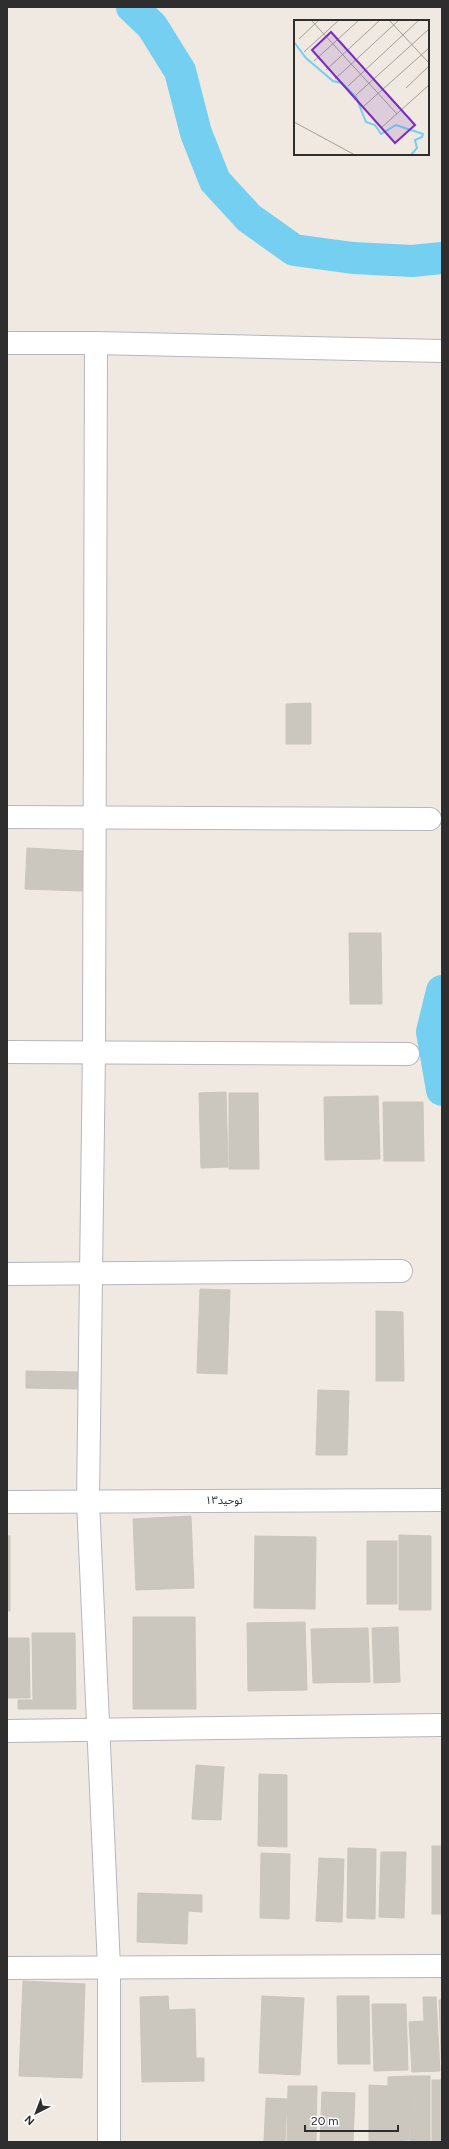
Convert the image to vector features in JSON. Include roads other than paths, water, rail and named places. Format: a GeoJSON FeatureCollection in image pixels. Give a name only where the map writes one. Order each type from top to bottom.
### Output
{"type":"FeatureCollection","features":[{"type":"Feature","properties":{"kind":"street"},"geometry":{"type":"LineString","coordinates":[[7,343],[96,343],[442,351]]}},
{"type":"Feature","properties":{"kind":"street"},"geometry":{"type":"LineString","coordinates":[[96,343],[94,1051],[88,1500],[110,1967],[109,2142]]}},
{"type":"Feature","properties":{"kind":"street"},"geometry":{"type":"LineString","coordinates":[[7,817],[430,820]]}},
{"type":"Feature","properties":{"kind":"street"},"geometry":{"type":"LineString","coordinates":[[7,1052],[94,1051],[408,1054]]}},
{"type":"Feature","properties":{"kind":"street"},"geometry":{"type":"LineString","coordinates":[[7,1274],[401,1271]]}},
{"type":"Feature","properties":{"kind":"street","name":"توحید۱۳"},"geometry":{"type":"LineString","coordinates":[[7,1502],[88,1500],[442,1500]]}},
{"type":"Feature","properties":{"kind":"street"},"geometry":{"type":"LineString","coordinates":[[7,1731],[442,1725]]}},
{"type":"Feature","properties":{"kind":"street"},"geometry":{"type":"LineString","coordinates":[[7,1968],[442,1966]]}},
{"type":"Feature","properties":{"kind":"waterway"},"geometry":{"type":"LineString","coordinates":[[132,7],[152,26],[180,71],[196,133],[215,181],[249,218],[294,250],[353,258],[412,261],[442,258]]}},
{"type":"Feature","properties":{"kind":"waterway"},"geometry":{"type":"LineString","coordinates":[[442,991],[432,1032],[442,1090]]}}]}
